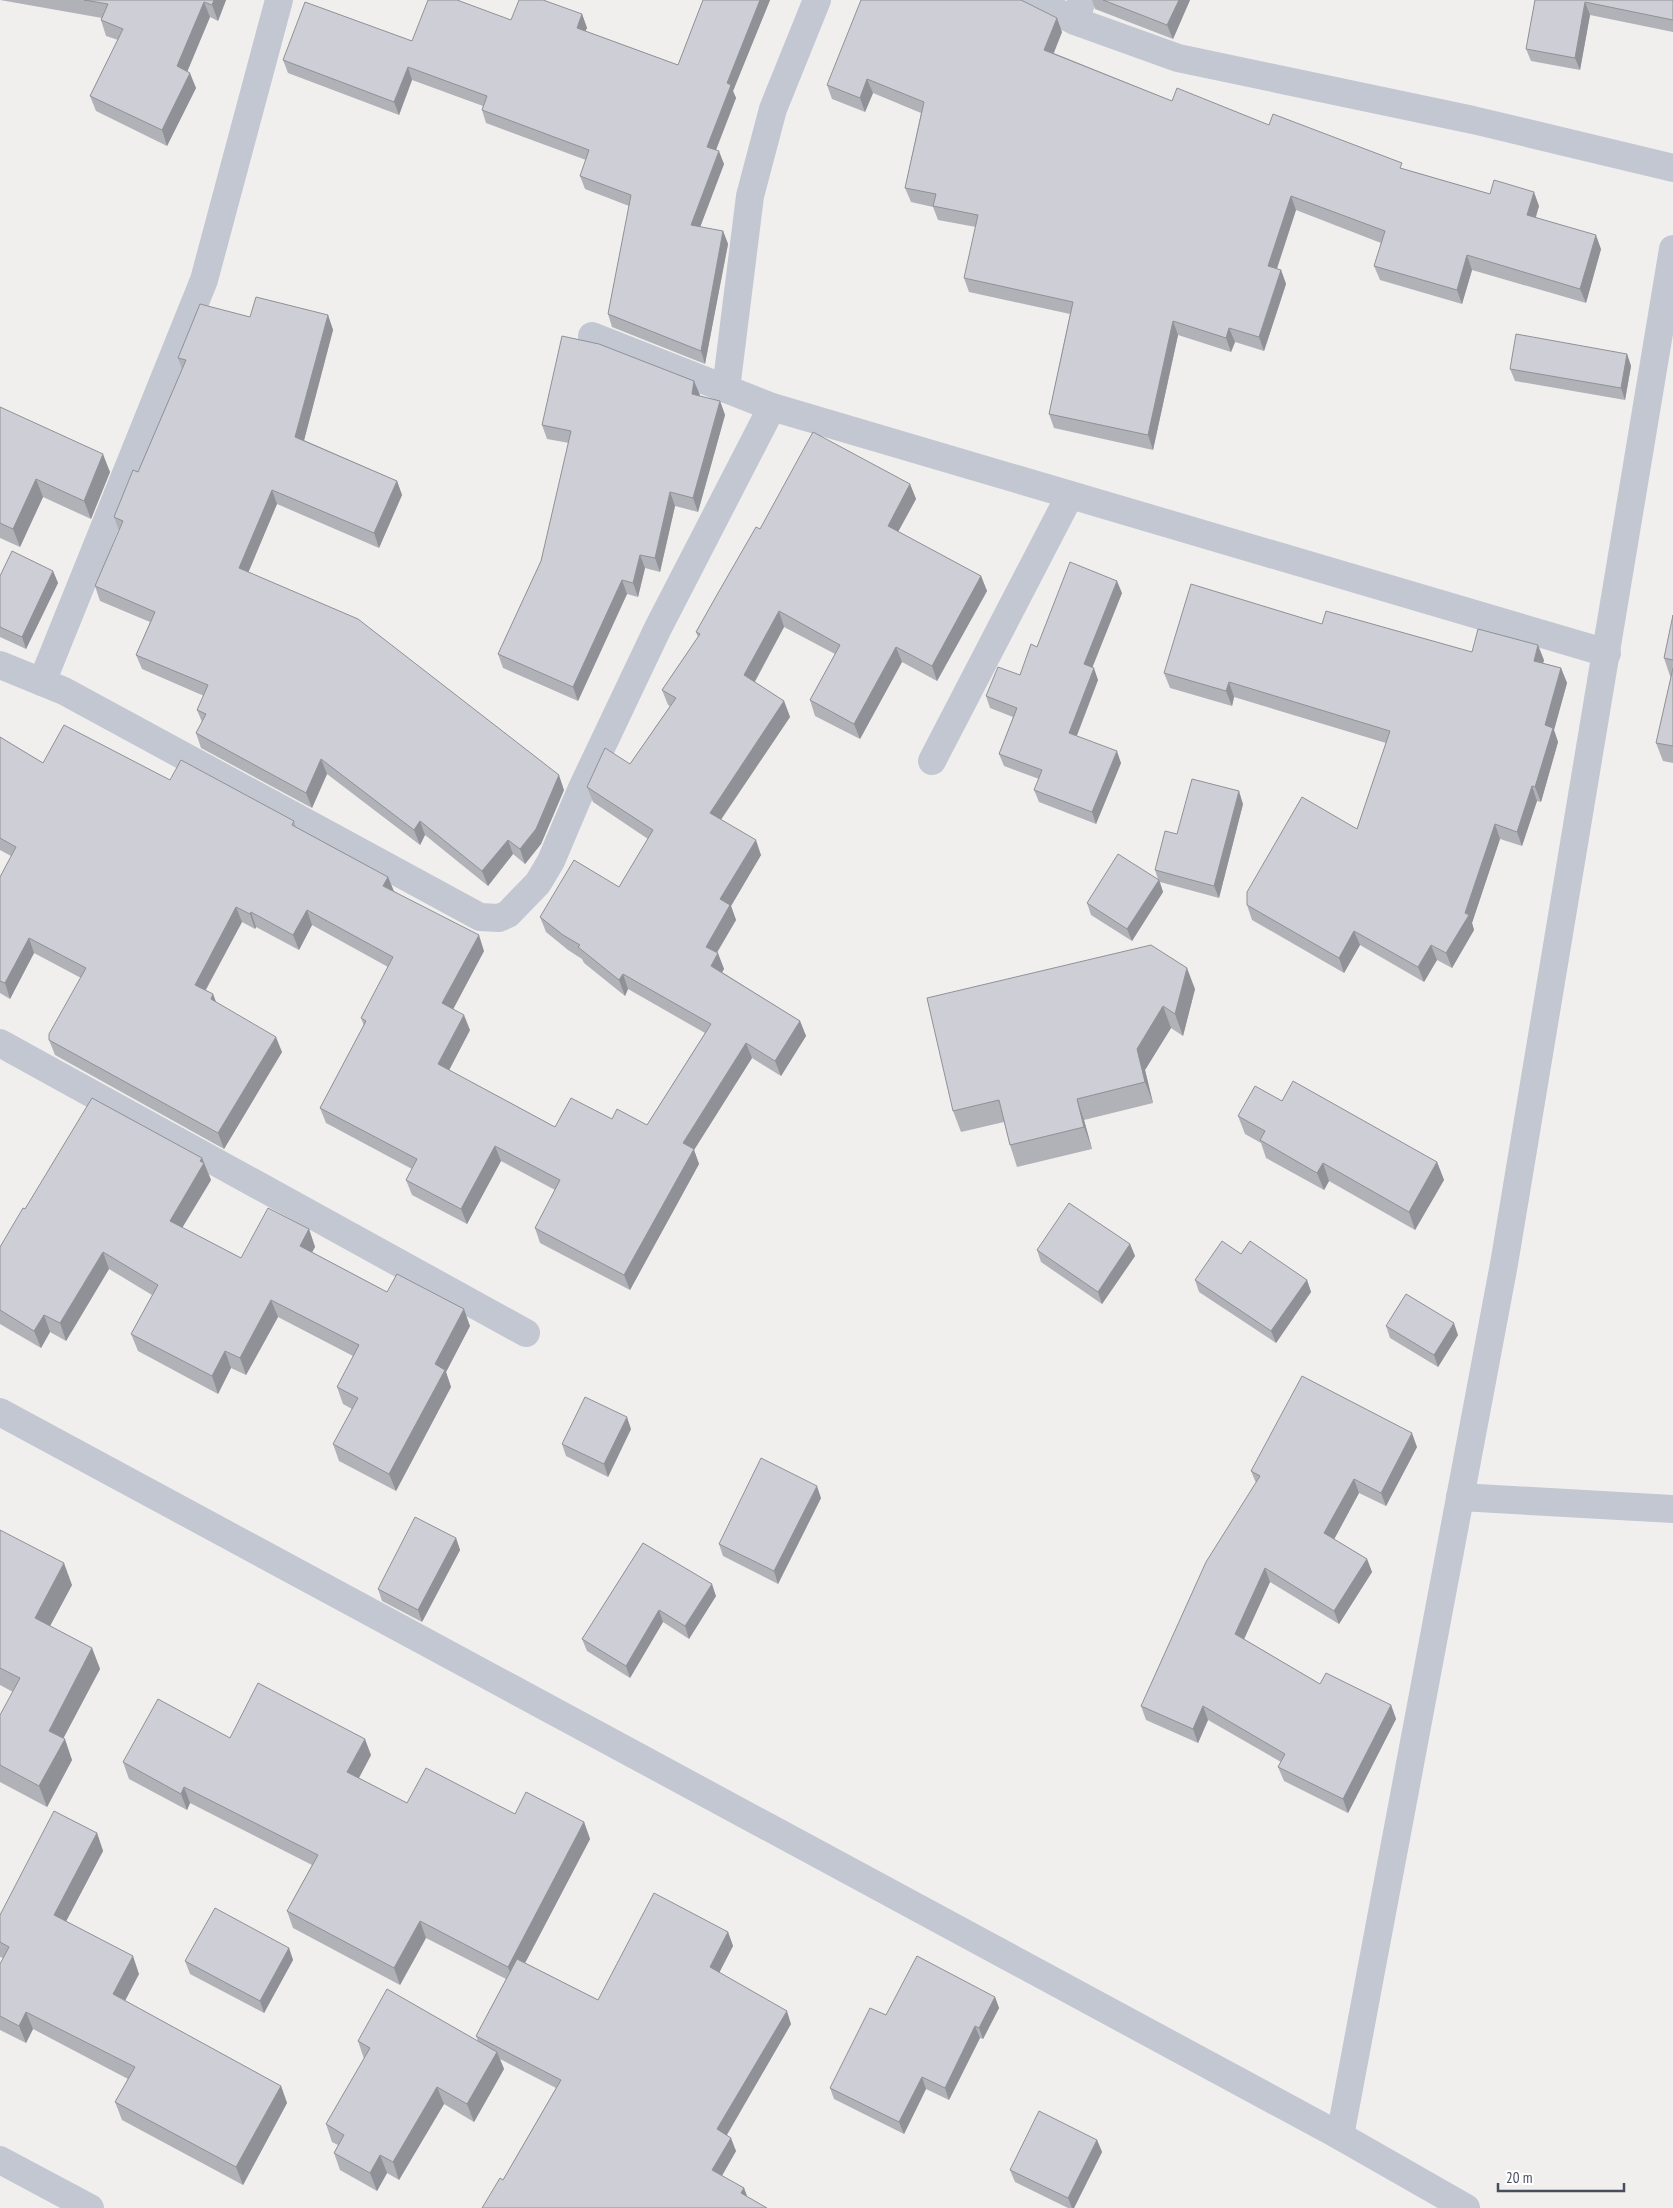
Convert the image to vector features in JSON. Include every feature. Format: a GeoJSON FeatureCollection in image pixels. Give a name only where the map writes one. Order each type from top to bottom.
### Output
{"type":"FeatureCollection","features":[{"type":"Feature","properties":{"kind":"street"},"geometry":{"type":"LineString","coordinates":[[42,682],[204,280],[279,0]]}},
{"type":"Feature","properties":{"kind":"street"},"geometry":{"type":"LineString","coordinates":[[726,389],[750,196],[773,109],[817,0]]}},
{"type":"Feature","properties":{"kind":"street"},"geometry":{"type":"LineString","coordinates":[[1034,0],[1079,11],[1178,58],[1474,120],[1673,168]]}},
{"type":"Feature","properties":{"kind":"street"},"geometry":{"type":"LineString","coordinates":[[1340,2136],[1504,1264],[1673,249]]}},
{"type":"Feature","properties":{"kind":"street"},"geometry":{"type":"LineString","coordinates":[[592,336],[772,407],[1607,653]]}},
{"type":"Feature","properties":{"kind":"street"},"geometry":{"type":"LineString","coordinates":[[0,665],[64,691],[480,917],[499,918],[508,914],[538,883],[551,861],[582,788],[658,628],[772,407]]}},
{"type":"Feature","properties":{"kind":"street"},"geometry":{"type":"LineString","coordinates":[[932,761],[1070,495]]}},
{"type":"Feature","properties":{"kind":"street"},"geometry":{"type":"LineString","coordinates":[[0,1043],[526,1333]]}},
{"type":"Feature","properties":{"kind":"street"},"geometry":{"type":"LineString","coordinates":[[0,1412],[1340,2136],[1466,2208]]}},
{"type":"Feature","properties":{"kind":"street"},"geometry":{"type":"LineString","coordinates":[[1460,1497],[1673,1509]]}},
{"type":"Feature","properties":{"kind":"street"},"geometry":{"type":"LineString","coordinates":[[0,2160],[90,2208]]}},
{"type":"Feature","properties":{"kind":"building"},"geometry":{"type":"Polygon","coordinates":[[[84,0],[214,0],[212,5],[204,2],[177,66],[190,73],[162,130],[90,96],[123,29],[101,20],[108,4],[84,0]]]}},
{"type":"Feature","properties":{"kind":"building"},"geometry":{"type":"Polygon","coordinates":[[[428,0],[457,0],[511,20],[519,0],[543,0],[582,14],[577,28],[678,65],[703,0],[760,0],[727,83],[731,85],[707,147],[719,151],[691,225],[723,231],[701,351],[608,314],[631,195],[580,176],[589,150],[482,110],[487,96],[408,67],[394,102],[283,60],[305,2],[412,41],[428,0]]]}},
{"type":"Feature","properties":{"kind":"building"},"geometry":{"type":"Polygon","coordinates":[[[861,0],[1021,0],[1057,18],[1044,50],[1172,101],[1177,88],[1269,125],[1273,114],[1402,163],[1400,168],[1490,194],[1494,180],[1534,192],[1527,215],[1596,235],[1580,289],[1467,255],[1457,290],[1374,266],[1385,231],[1291,196],[1268,266],[1281,270],[1259,337],[1229,328],[1226,338],[1173,321],[1148,435],[1049,414],[1073,302],[964,278],[978,215],[933,206],[936,194],[905,188],[924,102],[867,79],[860,98],[827,85],[861,0]]]}},
{"type":"Feature","properties":{"kind":"building"},"geometry":{"type":"Polygon","coordinates":[[[1103,0],[1179,0],[1167,25],[1103,0]]]}},
{"type":"Feature","properties":{"kind":"building"},"geometry":{"type":"Polygon","coordinates":[[[1535,0],[1673,0],[1673,20],[1585,2],[1575,58],[1526,49],[1535,0]]]}},
{"type":"Feature","properties":{"kind":"building"},"geometry":{"type":"Polygon","coordinates":[[[256,297],[328,315],[295,437],[397,481],[374,533],[272,490],[239,568],[358,619],[559,775],[536,829],[520,849],[508,840],[482,871],[420,821],[414,830],[321,759],[306,793],[196,733],[206,714],[197,710],[208,685],[136,655],[155,612],[95,586],[123,521],[114,517],[133,470],[138,472],[186,360],[178,358],[200,304],[250,317],[256,297]]]}},
{"type":"Feature","properties":{"kind":"building"},"geometry":{"type":"Polygon","coordinates":[[[1516,334],[1627,354],[1621,388],[1510,369],[1516,334]]]}},
{"type":"Feature","properties":{"kind":"building"},"geometry":{"type":"Polygon","coordinates":[[[562,336],[599,344],[694,381],[692,394],[720,401],[693,498],[670,492],[655,558],[640,555],[633,583],[622,580],[573,687],[498,654],[541,561],[571,431],[542,425],[562,336]]]}},
{"type":"Feature","properties":{"kind":"building"},"geometry":{"type":"Polygon","coordinates":[[[0,407],[103,454],[84,501],[36,479],[13,529],[0,523],[0,407]]]}},
{"type":"Feature","properties":{"kind":"building"},"geometry":{"type":"Polygon","coordinates":[[[813,432],[910,484],[888,526],[981,576],[932,666],[896,647],[854,724],[810,700],[840,645],[779,611],[744,675],[784,701],[710,813],[756,840],[720,899],[730,905],[706,947],[718,953],[711,966],[800,1021],[775,1061],[746,1043],[683,1143],[694,1149],[624,1275],[535,1228],[560,1180],[495,1146],[461,1209],[406,1180],[417,1159],[320,1108],[366,1021],[361,1018],[393,957],[307,910],[293,935],[251,912],[250,914],[236,907],[195,985],[213,994],[211,999],[276,1037],[218,1133],[49,1040],[49,1034],[86,968],[29,938],[5,983],[0,981],[0,877],[16,847],[0,838],[0,737],[43,763],[64,725],[170,780],[181,760],[294,821],[292,825],[388,877],[383,886],[479,935],[442,1003],[464,1015],[438,1064],[555,1127],[571,1098],[612,1119],[617,1109],[647,1125],[711,1024],[623,974],[619,980],[578,947],[580,945],[563,935],[540,917],[574,860],[619,887],[653,830],[587,787],[605,748],[630,764],[676,698],[662,690],[700,634],[696,632],[756,527],[760,529],[813,432]]]}},
{"type":"Feature","properties":{"kind":"building"},"geometry":{"type":"Polygon","coordinates":[[[12,551],[53,571],[22,637],[0,627],[0,576],[12,551]]]}},
{"type":"Feature","properties":{"kind":"building"},"geometry":{"type":"Polygon","coordinates":[[[1070,562],[1117,581],[1084,664],[1094,668],[1069,733],[1117,751],[1092,812],[1034,790],[1042,770],[999,754],[1017,708],[986,696],[998,667],[1020,675],[1031,644],[1037,647],[1070,562]]]}},
{"type":"Feature","properties":{"kind":"building"},"geometry":{"type":"Polygon","coordinates":[[[1191,584],[1322,624],[1326,611],[1472,652],[1478,629],[1538,645],[1534,661],[1561,668],[1545,725],[1553,728],[1535,787],[1532,786],[1517,832],[1495,824],[1465,913],[1469,915],[1446,953],[1431,945],[1418,967],[1354,931],[1339,958],[1247,905],[1247,892],[1302,797],[1357,829],[1390,731],[1229,682],[1226,691],[1164,673],[1191,584]]]}},
{"type":"Feature","properties":{"kind":"building"},"geometry":{"type":"Polygon","coordinates":[[[1673,615],[1673,660],[1664,658],[1673,615]]]}},
{"type":"Feature","properties":{"kind":"building"},"geometry":{"type":"Polygon","coordinates":[[[1673,668],[1673,746],[1656,743],[1673,668]]]}},
{"type":"Feature","properties":{"kind":"building"},"geometry":{"type":"Polygon","coordinates":[[[1192,779],[1239,791],[1214,886],[1155,870],[1165,831],[1177,834],[1192,779]]]}},
{"type":"Feature","properties":{"kind":"building"},"geometry":{"type":"Polygon","coordinates":[[[1118,854],[1159,880],[1127,929],[1087,903],[1118,854]]]}},
{"type":"Feature","properties":{"kind":"building"},"geometry":{"type":"Polygon","coordinates":[[[1151,945],[1187,968],[1175,1014],[1163,1006],[1137,1049],[1145,1082],[1077,1099],[1084,1127],[1010,1145],[999,1100],[953,1111],[927,998],[1151,945]]]}},
{"type":"Feature","properties":{"kind":"building"},"geometry":{"type":"Polygon","coordinates":[[[1293,1081],[1437,1162],[1409,1212],[1323,1163],[1317,1173],[1260,1140],[1265,1131],[1238,1116],[1255,1086],[1282,1101],[1293,1081]]]}},
{"type":"Feature","properties":{"kind":"building"},"geometry":{"type":"Polygon","coordinates":[[[92,1098],[202,1158],[200,1161],[204,1163],[170,1221],[241,1258],[268,1208],[309,1229],[300,1246],[387,1292],[397,1274],[464,1309],[435,1364],[445,1370],[389,1474],[333,1444],[358,1398],[337,1387],[359,1345],[271,1300],[240,1358],[225,1351],[212,1376],[131,1334],[158,1285],[103,1252],[60,1323],[44,1315],[34,1331],[0,1310],[0,1247],[92,1098]]]}},
{"type":"Feature","properties":{"kind":"building"},"geometry":{"type":"Polygon","coordinates":[[[1069,1203],[1130,1244],[1098,1292],[1037,1250],[1069,1203]]]}},
{"type":"Feature","properties":{"kind":"building"},"geometry":{"type":"Polygon","coordinates":[[[1222,1241],[1241,1254],[1250,1241],[1307,1280],[1271,1331],[1195,1280],[1222,1241]]]}},
{"type":"Feature","properties":{"kind":"building"},"geometry":{"type":"Polygon","coordinates":[[[1406,1294],[1454,1323],[1434,1355],[1386,1326],[1406,1294]]]}},
{"type":"Feature","properties":{"kind":"building"},"geometry":{"type":"Polygon","coordinates":[[[1302,1376],[1412,1433],[1381,1493],[1354,1479],[1324,1533],[1367,1559],[1334,1611],[1265,1568],[1235,1634],[1320,1684],[1326,1673],[1391,1705],[1343,1799],[1278,1767],[1285,1754],[1203,1706],[1193,1729],[1141,1706],[1206,1562],[1260,1476],[1251,1471],[1302,1376]]]}},
{"type":"Feature","properties":{"kind":"building"},"geometry":{"type":"Polygon","coordinates":[[[585,1397],[627,1417],[604,1464],[562,1444],[585,1397]]]}},
{"type":"Feature","properties":{"kind":"building"},"geometry":{"type":"Polygon","coordinates":[[[761,1458],[817,1486],[774,1571],[719,1544],[761,1458]]]}},
{"type":"Feature","properties":{"kind":"building"},"geometry":{"type":"Polygon","coordinates":[[[415,1517],[456,1538],[418,1610],[378,1589],[415,1517]]]}},
{"type":"Feature","properties":{"kind":"building"},"geometry":{"type":"Polygon","coordinates":[[[0,1530],[64,1563],[35,1618],[92,1648],[49,1731],[65,1739],[39,1786],[0,1765],[0,1715],[20,1678],[0,1668],[0,1530]]]}},
{"type":"Feature","properties":{"kind":"building"},"geometry":{"type":"Polygon","coordinates":[[[643,1543],[712,1584],[685,1626],[659,1610],[626,1666],[582,1639],[643,1543]]]}},
{"type":"Feature","properties":{"kind":"building"},"geometry":{"type":"Polygon","coordinates":[[[258,1683],[365,1739],[347,1772],[407,1803],[426,1768],[515,1814],[526,1792],[584,1822],[508,1967],[420,1921],[394,1968],[287,1911],[318,1855],[184,1787],[181,1794],[123,1762],[158,1699],[230,1738],[258,1683]]]}},
{"type":"Feature","properties":{"kind":"building"},"geometry":{"type":"Polygon","coordinates":[[[54,1811],[97,1833],[54,1915],[133,1956],[113,1994],[281,2086],[236,2167],[115,2102],[135,2067],[26,2012],[19,2026],[0,2016],[0,1964],[9,1947],[0,1942],[0,1915],[54,1811]]]}},
{"type":"Feature","properties":{"kind":"building"},"geometry":{"type":"Polygon","coordinates":[[[654,1893],[728,1932],[710,1967],[787,2011],[717,2129],[731,2138],[712,2170],[744,2188],[741,2193],[767,2208],[482,2208],[500,2178],[503,2180],[561,2080],[476,2036],[517,1959],[598,2000],[654,1893]]]}},
{"type":"Feature","properties":{"kind":"building"},"geometry":{"type":"Polygon","coordinates":[[[215,1908],[289,1948],[260,2001],[185,1961],[215,1908]]]}},
{"type":"Feature","properties":{"kind":"building"},"geometry":{"type":"Polygon","coordinates":[[[917,1956],[995,1997],[979,2028],[975,2026],[945,2088],[922,2077],[899,2122],[830,2088],[870,2008],[886,2015],[917,1956]]]}},
{"type":"Feature","properties":{"kind":"building"},"geometry":{"type":"Polygon","coordinates":[[[387,1989],[497,2052],[467,2104],[437,2087],[393,2162],[380,2155],[370,2173],[334,2153],[344,2135],[326,2124],[370,2048],[358,2041],[387,1989]]]}},
{"type":"Feature","properties":{"kind":"building"},"geometry":{"type":"Polygon","coordinates":[[[1039,2111],[1097,2140],[1068,2198],[1010,2170],[1039,2111]]]}}]}
